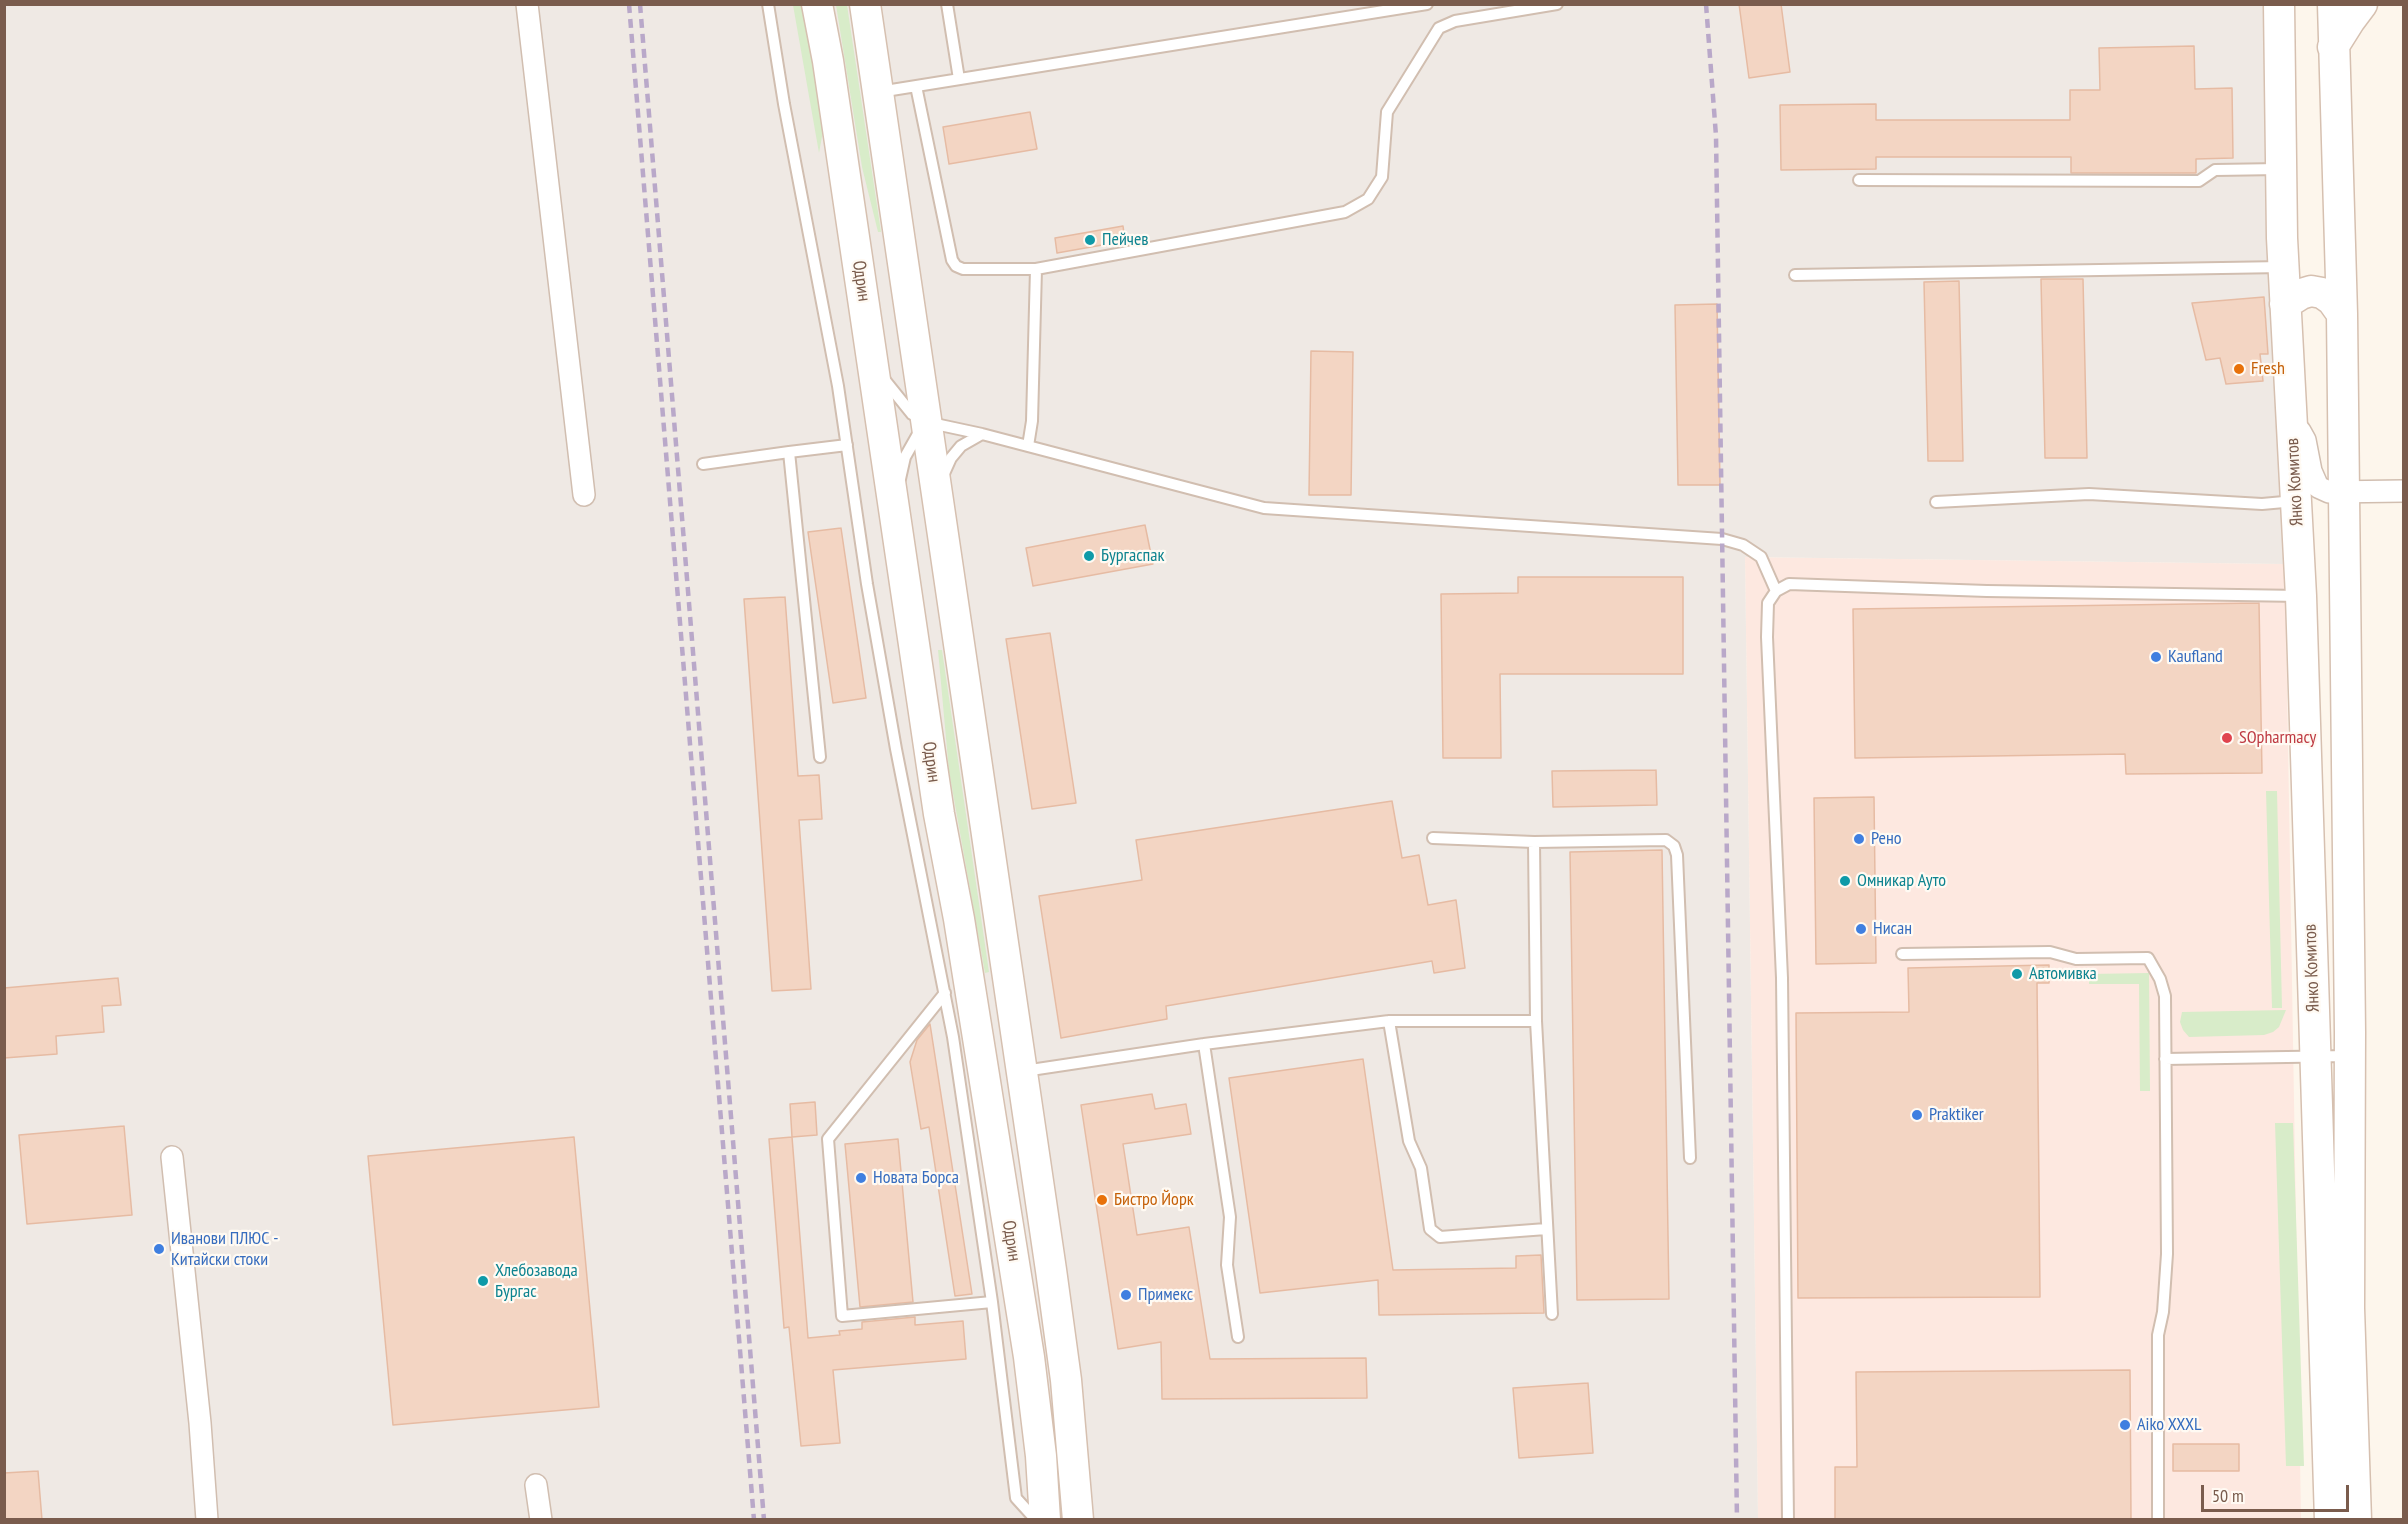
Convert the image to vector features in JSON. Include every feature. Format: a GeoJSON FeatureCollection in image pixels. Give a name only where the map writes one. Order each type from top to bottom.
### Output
{"type":"FeatureCollection","features":[{"type":"Feature","properties":{"kind":"main road","name":"Одрин"},"geometry":{"type":"LineString","coordinates":[[817,4],[828,61],[939,814],[959,919],[1029,1357],[1041,1456],[1045,1520]]}},
{"type":"Feature","properties":{"kind":"main road","name":"Одрин"},"geometry":{"type":"LineString","coordinates":[[866,4],[1020,1071],[1051,1270],[1066,1380],[1078,1520]]}},
{"type":"Feature","properties":{"kind":"main road","name":"Янко Комитов"},"geometry":{"type":"LineString","coordinates":[[2279,4],[2283,267],[2301,596],[2316,1057],[2336,1518]]}},
{"type":"Feature","properties":{"kind":"main road","name":"Янко Комитов"},"geometry":{"type":"LineString","coordinates":[[2333,4],[2342,314],[2350,1056],[2349,1308],[2336,1518]]}},
{"type":"Feature","properties":{"kind":"main road"},"geometry":{"type":"LineString","coordinates":[[2333,46],[2362,4]]}},
{"type":"Feature","properties":{"kind":"main road"},"geometry":{"type":"LineString","coordinates":[[2285,304],[2301,294],[2312,291],[2322,293],[2332,300],[2342,314]]}},
{"type":"Feature","properties":{"kind":"main road"},"geometry":{"type":"LineString","coordinates":[[959,919],[975,950],[994,1048],[1020,1071]]}},
{"type":"Feature","properties":{"kind":"street"},"geometry":{"type":"LineString","coordinates":[[527,4],[584,495]]}},
{"type":"Feature","properties":{"kind":"street","name":"Янко Комитов"},"geometry":{"type":"LineString","coordinates":[[2292,417],[2305,440],[2311,471],[2319,487],[2329,492],[2344,491]]}},
{"type":"Feature","properties":{"kind":"street"},"geometry":{"type":"LineString","coordinates":[[2344,491],[2403,491]]}},
{"type":"Feature","properties":{"kind":"street"},"geometry":{"type":"LineString","coordinates":[[172,1157],[200,1423],[207,1520]]}},
{"type":"Feature","properties":{"kind":"street"},"geometry":{"type":"LineString","coordinates":[[536,1485],[541,1520]]}},
{"type":"Feature","properties":{"kind":"lane"},"geometry":{"type":"LineString","coordinates":[[768,4],[784,104],[847,445],[867,584],[896,749],[955,1048],[992,1302],[1016,1498],[1036,1520]]}},
{"type":"Feature","properties":{"kind":"lane"},"geometry":{"type":"LineString","coordinates":[[947,4],[959,79]]}},
{"type":"Feature","properties":{"kind":"lane"},"geometry":{"type":"LineString","coordinates":[[878,92],[1427,4]]}},
{"type":"Feature","properties":{"kind":"lane"},"geometry":{"type":"LineString","coordinates":[[916,86],[952,260],[956,266],[963,269],[1036,269],[1346,212],[1368,199],[1382,177],[1387,112],[1439,28],[1455,21],[1557,4]]}},
{"type":"Feature","properties":{"kind":"lane"},"geometry":{"type":"LineString","coordinates":[[1858,180],[2199,181],[2215,170],[2280,169]]}},
{"type":"Feature","properties":{"kind":"lane"},"geometry":{"type":"LineString","coordinates":[[1795,275],[2283,267]]}},
{"type":"Feature","properties":{"kind":"lane"},"geometry":{"type":"LineString","coordinates":[[1028,446],[1032,421],[1036,269]]}},
{"type":"Feature","properties":{"kind":"lane"},"geometry":{"type":"LineString","coordinates":[[873,364],[907,408],[926,422],[982,434],[1264,508],[1722,539],[1743,545],[1761,557],[1776,591]]}},
{"type":"Feature","properties":{"kind":"lane"},"geometry":{"type":"LineString","coordinates":[[894,504],[905,458],[926,422]]}},
{"type":"Feature","properties":{"kind":"lane"},"geometry":{"type":"LineString","coordinates":[[937,489],[951,458],[961,446],[982,434]]}},
{"type":"Feature","properties":{"kind":"lane"},"geometry":{"type":"LineString","coordinates":[[703,464],[847,445]]}},
{"type":"Feature","properties":{"kind":"lane"},"geometry":{"type":"LineString","coordinates":[[789,452],[820,757]]}},
{"type":"Feature","properties":{"kind":"lane"},"geometry":{"type":"LineString","coordinates":[[1936,502],[2089,494],[2262,504],[2296,501]]}},
{"type":"Feature","properties":{"kind":"lane"},"geometry":{"type":"LineString","coordinates":[[1788,1520],[1782,978],[1767,637],[1768,603],[1776,591],[1789,584],[1987,591],[2301,596]]}},
{"type":"Feature","properties":{"kind":"lane"},"geometry":{"type":"LineString","coordinates":[[1433,838],[1534,842],[1666,840],[1674,846],[1677,855],[1690,1158]]}},
{"type":"Feature","properties":{"kind":"lane"},"geometry":{"type":"LineString","coordinates":[[1534,842],[1536,1021],[1552,1314]]}},
{"type":"Feature","properties":{"kind":"lane"},"geometry":{"type":"LineString","coordinates":[[1902,954],[2050,952],[2076,960],[2148,958],[2160,979],[2165,996],[2167,1254],[2163,1312],[2158,1335],[2158,1520]]}},
{"type":"Feature","properties":{"kind":"lane"},"geometry":{"type":"LineString","coordinates":[[945,993],[828,1139],[842,1316],[992,1302]]}},
{"type":"Feature","properties":{"kind":"lane"},"geometry":{"type":"LineString","coordinates":[[1020,1071],[1204,1044],[1389,1021],[1536,1021]]}},
{"type":"Feature","properties":{"kind":"lane"},"geometry":{"type":"LineString","coordinates":[[1389,1021],[1408,1141],[1421,1168],[1430,1229],[1440,1237],[1546,1228]]}},
{"type":"Feature","properties":{"kind":"lane"},"geometry":{"type":"LineString","coordinates":[[1204,1044],[1230,1217],[1227,1265],[1238,1337]]}},
{"type":"Feature","properties":{"kind":"lane"},"geometry":{"type":"LineString","coordinates":[[2165,1059],[2350,1056]]}},
{"type":"Feature","properties":{"kind":"shaded area"},"geometry":{"type":"Polygon","coordinates":[[[5,5],[2273,5],[2285,564],[1745,557],[1758,1519],[5,1519],[5,5]]]}},
{"type":"Feature","properties":{"kind":"shaded area"},"geometry":{"type":"Polygon","coordinates":[[[1745,557],[2285,564],[2301,1519],[1758,1519],[1745,557]]]}},
{"type":"Feature","properties":{"kind":"green space"},"geometry":{"type":"Polygon","coordinates":[[[793,5],[802,5],[813,66],[823,131],[819,153],[793,5]]]}},
{"type":"Feature","properties":{"kind":"green space"},"geometry":{"type":"Polygon","coordinates":[[[836,5],[847,5],[881,232],[878,232],[862,167],[836,5]]]}},
{"type":"Feature","properties":{"kind":"green space"},"geometry":{"type":"Polygon","coordinates":[[[938,650],[942,650],[989,972],[985,973],[949,771],[938,650]]]}},
{"type":"Feature","properties":{"kind":"green space"},"geometry":{"type":"Polygon","coordinates":[[[2266,791],[2277,791],[2282,1008],[2272,1008],[2266,791]]]}},
{"type":"Feature","properties":{"kind":"green space"},"geometry":{"type":"Polygon","coordinates":[[[2149,973],[2150,1091],[2140,1091],[2139,984],[2089,984],[2089,974],[2149,973]]]}},
{"type":"Feature","properties":{"kind":"green space"},"geometry":{"type":"Polygon","coordinates":[[[2286,1010],[2279,1027],[2264,1035],[2189,1037],[2180,1022],[2182,1012],[2286,1010]]]}},
{"type":"Feature","properties":{"kind":"green space"},"geometry":{"type":"Polygon","coordinates":[[[2275,1123],[2293,1123],[2304,1466],[2286,1466],[2275,1123]]]}},
{"type":"Feature","properties":{"kind":"building"},"geometry":{"type":"Polygon","coordinates":[[[1739,4],[1781,4],[1790,72],[1749,78],[1739,4]]]}},
{"type":"Feature","properties":{"kind":"building"},"geometry":{"type":"Polygon","coordinates":[[[2194,46],[2195,89],[2232,88],[2233,158],[2196,159],[2196,173],[2071,173],[2071,157],[1876,157],[1876,169],[1781,170],[1780,105],[1876,104],[1876,120],[2070,120],[2070,90],[2100,90],[2099,48],[2194,46]]]}},
{"type":"Feature","properties":{"kind":"building"},"geometry":{"type":"Polygon","coordinates":[[[1030,112],[1037,149],[949,164],[943,127],[1030,112]]]}},
{"type":"Feature","properties":{"kind":"building","name":"Пейчев"},"geometry":{"type":"Polygon","coordinates":[[[1123,226],[1125,241],[1057,253],[1055,238],[1123,226]]]}},
{"type":"Feature","properties":{"kind":"building"},"geometry":{"type":"Polygon","coordinates":[[[2041,279],[2083,279],[2087,458],[2045,458],[2041,279]]]}},
{"type":"Feature","properties":{"kind":"building"},"geometry":{"type":"Polygon","coordinates":[[[1959,281],[1963,461],[1928,461],[1924,282],[1959,281]]]}},
{"type":"Feature","properties":{"kind":"building"},"geometry":{"type":"Polygon","coordinates":[[[2264,297],[2268,354],[2260,354],[2263,381],[2226,384],[2220,358],[2206,360],[2192,303],[2264,297]]]}},
{"type":"Feature","properties":{"kind":"building"},"geometry":{"type":"Polygon","coordinates":[[[1717,304],[1720,485],[1678,485],[1675,305],[1717,304]]]}},
{"type":"Feature","properties":{"kind":"building"},"geometry":{"type":"Polygon","coordinates":[[[1311,351],[1353,352],[1351,495],[1309,495],[1311,351]]]}},
{"type":"Feature","properties":{"kind":"building","name":"Бургаспак"},"geometry":{"type":"Polygon","coordinates":[[[1145,525],[1153,564],[1033,586],[1026,548],[1145,525]]]}},
{"type":"Feature","properties":{"kind":"building"},"geometry":{"type":"Polygon","coordinates":[[[841,528],[866,698],[833,703],[808,532],[841,528]]]}},
{"type":"Feature","properties":{"kind":"building"},"geometry":{"type":"Polygon","coordinates":[[[1518,577],[1683,577],[1683,674],[1500,674],[1501,758],[1443,758],[1441,594],[1518,593],[1518,577]]]}},
{"type":"Feature","properties":{"kind":"building"},"geometry":{"type":"Polygon","coordinates":[[[785,597],[798,776],[819,775],[822,819],[799,820],[811,989],[772,991],[744,599],[785,597]]]}},
{"type":"Feature","properties":{"kind":"building"},"geometry":{"type":"Polygon","coordinates":[[[2259,603],[2262,773],[2126,774],[2125,754],[1855,758],[1853,609],[2259,603]]]}},
{"type":"Feature","properties":{"kind":"building"},"geometry":{"type":"Polygon","coordinates":[[[1050,633],[1076,803],[1032,809],[1006,639],[1050,633]]]}},
{"type":"Feature","properties":{"kind":"building"},"geometry":{"type":"Polygon","coordinates":[[[1656,770],[1657,805],[1553,807],[1552,771],[1656,770]]]}},
{"type":"Feature","properties":{"kind":"building","name":"Омникар Ауто"},"geometry":{"type":"Polygon","coordinates":[[[1874,797],[1876,963],[1816,964],[1814,798],[1874,797]]]}},
{"type":"Feature","properties":{"kind":"building"},"geometry":{"type":"Polygon","coordinates":[[[1392,801],[1402,858],[1419,855],[1428,905],[1456,900],[1465,968],[1434,973],[1432,961],[1166,1006],[1167,1019],[1061,1038],[1039,896],[1142,880],[1136,840],[1392,801]]]}},
{"type":"Feature","properties":{"kind":"building"},"geometry":{"type":"Polygon","coordinates":[[[1662,850],[1669,1299],[1577,1300],[1570,852],[1662,850]]]}},
{"type":"Feature","properties":{"kind":"building","name":"Praktiker"},"geometry":{"type":"Polygon","coordinates":[[[2049,965],[2049,983],[2037,983],[2040,1297],[1798,1298],[1796,1013],[1909,1012],[1908,968],[2049,965]]]}},
{"type":"Feature","properties":{"kind":"building"},"geometry":{"type":"Polygon","coordinates":[[[118,978],[121,1005],[102,1006],[104,1032],[56,1036],[57,1054],[4,1058],[4,988],[118,978]]]}},
{"type":"Feature","properties":{"kind":"building"},"geometry":{"type":"Polygon","coordinates":[[[930,1024],[972,1294],[955,1296],[929,1127],[921,1129],[910,1062],[917,1040],[930,1024]]]}},
{"type":"Feature","properties":{"kind":"building"},"geometry":{"type":"Polygon","coordinates":[[[1363,1059],[1393,1270],[1516,1268],[1516,1256],[1541,1255],[1544,1313],[1379,1315],[1378,1280],[1260,1293],[1229,1078],[1363,1059]]]}},
{"type":"Feature","properties":{"kind":"building"},"geometry":{"type":"Polygon","coordinates":[[[1152,1094],[1155,1109],[1186,1104],[1191,1134],[1123,1144],[1137,1235],[1189,1227],[1210,1359],[1366,1358],[1367,1398],[1162,1399],[1161,1342],[1118,1349],[1081,1105],[1152,1094]]]}},
{"type":"Feature","properties":{"kind":"building"},"geometry":{"type":"Polygon","coordinates":[[[815,1102],[817,1135],[792,1137],[790,1104],[815,1102]]]}},
{"type":"Feature","properties":{"kind":"building"},"geometry":{"type":"Polygon","coordinates":[[[124,1126],[132,1215],[27,1224],[19,1135],[124,1126]]]}},
{"type":"Feature","properties":{"kind":"building","name":"Хлебозавода Бургас"},"geometry":{"type":"Polygon","coordinates":[[[574,1137],[599,1407],[393,1425],[368,1156],[574,1137]]]}},
{"type":"Feature","properties":{"kind":"building"},"geometry":{"type":"Polygon","coordinates":[[[792,1137],[808,1338],[840,1335],[839,1331],[862,1329],[862,1322],[915,1317],[915,1325],[963,1321],[966,1359],[833,1370],[840,1443],[801,1446],[789,1327],[784,1328],[769,1139],[792,1137]]]}},
{"type":"Feature","properties":{"kind":"building"},"geometry":{"type":"Polygon","coordinates":[[[898,1139],[913,1302],[860,1307],[845,1144],[898,1139]]]}},
{"type":"Feature","properties":{"kind":"building"},"geometry":{"type":"Polygon","coordinates":[[[2130,1370],[2131,1520],[1835,1520],[1835,1467],[1857,1467],[1856,1372],[2130,1370]]]}},
{"type":"Feature","properties":{"kind":"building"},"geometry":{"type":"Polygon","coordinates":[[[1588,1383],[1593,1453],[1519,1458],[1513,1388],[1588,1383]]]}},
{"type":"Feature","properties":{"kind":"building"},"geometry":{"type":"Polygon","coordinates":[[[2173,1444],[2239,1444],[2239,1471],[2173,1471],[2173,1444]]]}},
{"type":"Feature","properties":{"kind":"building"},"geometry":{"type":"Polygon","coordinates":[[[38,1471],[42,1520],[4,1520],[4,1473],[38,1471]]]}},
{"type":"Feature","properties":{"kind":"railway"},"geometry":{"type":"LineString","coordinates":[[629,4],[754,1520]]}},
{"type":"Feature","properties":{"kind":"railway"},"geometry":{"type":"LineString","coordinates":[[640,4],[764,1520]]}},
{"type":"Feature","properties":{"kind":"railway"},"geometry":{"type":"LineString","coordinates":[[1706,4],[1716,136],[1737,1520]]}},
{"type":"Feature","properties":{"kind":"place","name":"Пейчев"},"geometry":{"type":"Point","coordinates":[1090,240]}},
{"type":"Feature","properties":{"kind":"place","name":"Fresh"},"geometry":{"type":"Point","coordinates":[2239,369]}},
{"type":"Feature","properties":{"kind":"place","name":"Бургаспак"},"geometry":{"type":"Point","coordinates":[1089,556]}},
{"type":"Feature","properties":{"kind":"place","name":"Kaufland"},"geometry":{"type":"Point","coordinates":[2156,657]}},
{"type":"Feature","properties":{"kind":"place","name":"SOpharmacy"},"geometry":{"type":"Point","coordinates":[2227,738]}},
{"type":"Feature","properties":{"kind":"place","name":"Рено"},"geometry":{"type":"Point","coordinates":[1859,839]}},
{"type":"Feature","properties":{"kind":"place","name":"Омникар Ауто"},"geometry":{"type":"Point","coordinates":[1845,881]}},
{"type":"Feature","properties":{"kind":"place","name":"Нисан"},"geometry":{"type":"Point","coordinates":[1861,929]}},
{"type":"Feature","properties":{"kind":"place","name":"Автомивка"},"geometry":{"type":"Point","coordinates":[2017,974]}},
{"type":"Feature","properties":{"kind":"place","name":"Praktiker"},"geometry":{"type":"Point","coordinates":[1917,1115]}},
{"type":"Feature","properties":{"kind":"place","name":"Новата Борса"},"geometry":{"type":"Point","coordinates":[861,1178]}},
{"type":"Feature","properties":{"kind":"place","name":"Бистро Йорк"},"geometry":{"type":"Point","coordinates":[1102,1200]}},
{"type":"Feature","properties":{"kind":"place","name":"Иванови ПЛЮС - Китайски стоки"},"geometry":{"type":"Point","coordinates":[159,1249]}},
{"type":"Feature","properties":{"kind":"place","name":"Хлебозавода Бургас"},"geometry":{"type":"Point","coordinates":[483,1281]}},
{"type":"Feature","properties":{"kind":"place","name":"Примекс"},"geometry":{"type":"Point","coordinates":[1126,1295]}},
{"type":"Feature","properties":{"kind":"place","name":"Aiko XXXL"},"geometry":{"type":"Point","coordinates":[2125,1425]}}]}
